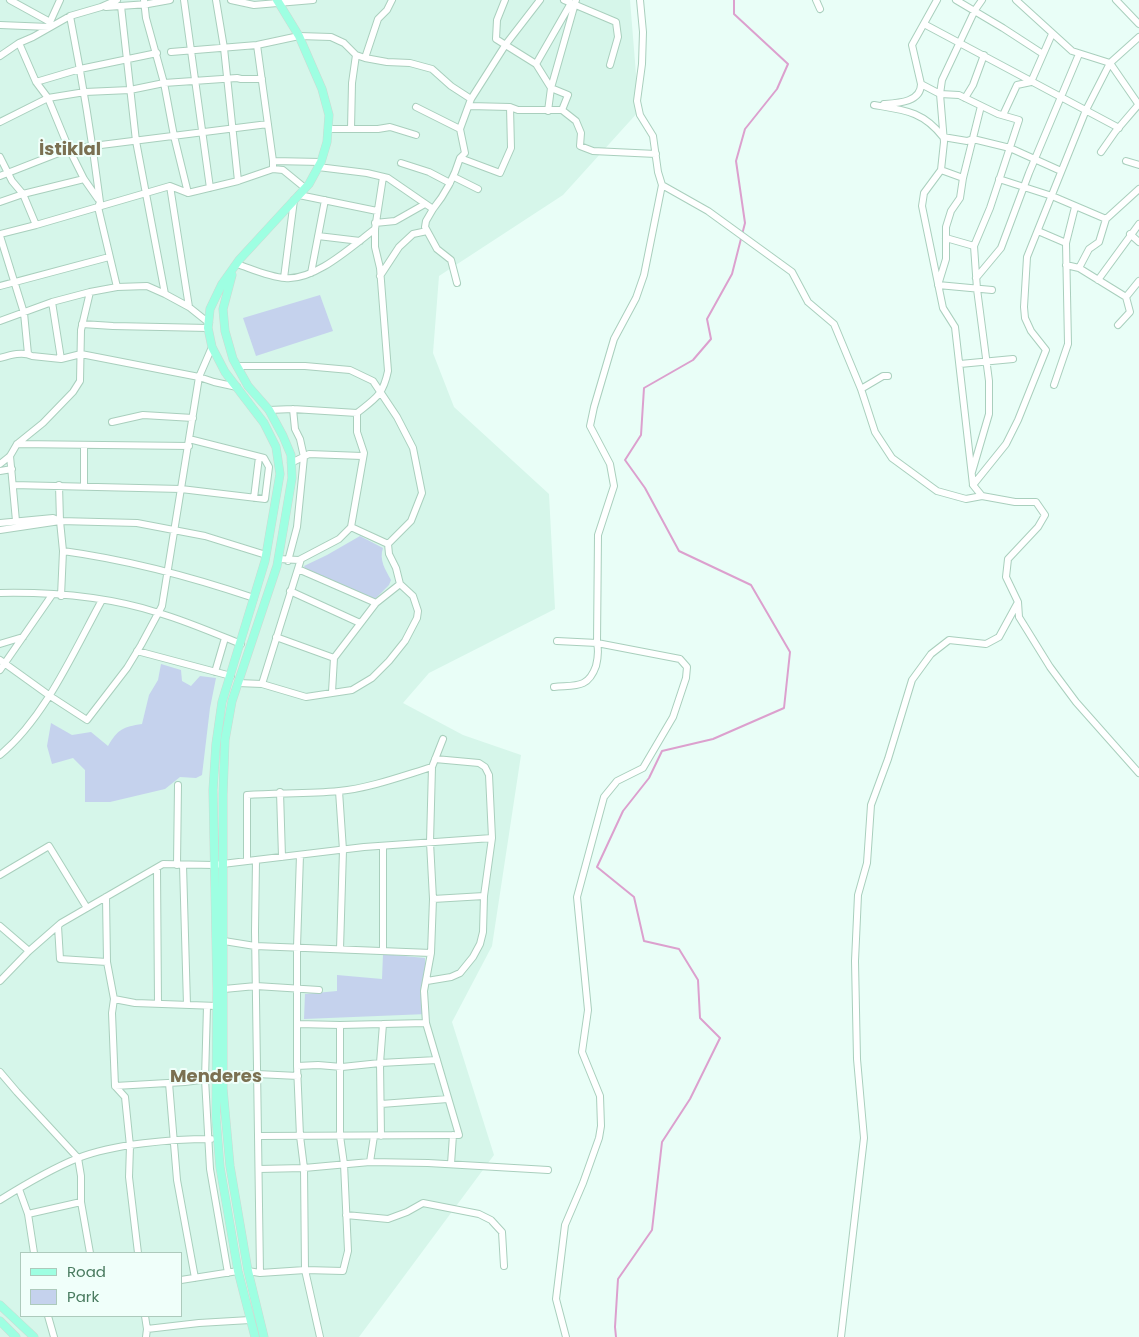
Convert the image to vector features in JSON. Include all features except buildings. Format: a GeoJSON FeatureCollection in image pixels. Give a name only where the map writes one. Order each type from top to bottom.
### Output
{"type":"FeatureCollection","features":[{"type":"Feature","properties":{"kind":"main road"},"geometry":{"type":"LineString","coordinates":[[264,1337],[248,1271],[230,1166],[220,1076],[213,790],[216,744],[222,702],[241,644],[266,555],[280,474],[276,447],[264,423],[225,372],[212,347],[208,326],[210,309],[222,284],[238,262],[305,188],[320,164],[327,142],[329,115],[322,89],[299,36],[278,2]]}},
{"type":"Feature","properties":{"kind":"main road"},"geometry":{"type":"LineString","coordinates":[[238,262],[229,283],[223,309],[225,331],[233,359],[248,386],[269,410],[291,455],[292,478],[278,559],[232,700],[225,740],[224,990],[216,1118],[220,1167],[238,1271],[255,1337]]}},
{"type":"Feature","properties":{"kind":"main road"},"geometry":{"type":"LineString","coordinates":[[0,1305],[34,1337]]}},
{"type":"Feature","properties":{"kind":"main road"},"geometry":{"type":"LineString","coordinates":[[0,1320],[16,1337]]}},
{"type":"Feature","properties":{"kind":"street"},"geometry":{"type":"LineString","coordinates":[[10,0],[23,3],[50,24]]}},
{"type":"Feature","properties":{"kind":"street"},"geometry":{"type":"LineString","coordinates":[[50,24],[60,0]]}},
{"type":"Feature","properties":{"kind":"street"},"geometry":{"type":"LineString","coordinates":[[0,56],[19,43],[33,37],[50,24],[70,16],[119,3],[170,0]]}},
{"type":"Feature","properties":{"kind":"street"},"geometry":{"type":"LineString","coordinates":[[184,0],[210,188]]}},
{"type":"Feature","properties":{"kind":"street"},"geometry":{"type":"LineString","coordinates":[[216,0],[224,48],[238,181]]}},
{"type":"Feature","properties":{"kind":"street"},"geometry":{"type":"LineString","coordinates":[[232,0],[254,5],[314,0]]}},
{"type":"Feature","properties":{"kind":"street"},"geometry":{"type":"LineString","coordinates":[[386,0],[387,10]]}},
{"type":"Feature","properties":{"kind":"street"},"geometry":{"type":"LineString","coordinates":[[365,58],[378,19],[387,10],[392,0]]}},
{"type":"Feature","properties":{"kind":"street"},"geometry":{"type":"LineString","coordinates":[[505,0],[497,20],[496,39],[536,64],[551,88],[568,95],[562,110]]}},
{"type":"Feature","properties":{"kind":"street"},"geometry":{"type":"LineString","coordinates":[[457,283],[451,260],[437,249],[425,227],[426,221],[443,196],[452,180],[460,158],[465,153],[460,129],[470,102],[506,44],[540,0]]}},
{"type":"Feature","properties":{"kind":"street"},"geometry":{"type":"LineString","coordinates":[[554,688],[587,682],[591,678],[599,653],[597,643],[596,582],[598,535],[614,486],[610,464],[590,426],[614,340],[636,298],[644,275],[654,234],[662,185],[658,172],[653,136],[640,115],[637,101],[642,56],[640,0]]}},
{"type":"Feature","properties":{"kind":"street"},"geometry":{"type":"LineString","coordinates":[[816,0],[820,9]]}},
{"type":"Feature","properties":{"kind":"street"},"geometry":{"type":"LineString","coordinates":[[937,0],[912,45],[922,84],[921,91],[917,97],[890,104],[874,105],[916,114],[936,128],[943,137],[967,141],[973,140],[1010,148],[1061,171]]}},
{"type":"Feature","properties":{"kind":"street"},"geometry":{"type":"LineString","coordinates":[[956,0],[975,10],[1043,54]]}},
{"type":"Feature","properties":{"kind":"street"},"geometry":{"type":"LineString","coordinates":[[982,0],[975,10],[942,80],[940,94],[943,137],[941,170],[924,193],[922,206],[943,308],[955,327],[973,485],[982,496]]}},
{"type":"Feature","properties":{"kind":"street"},"geometry":{"type":"LineString","coordinates":[[1016,0],[1072,51],[1110,63],[1139,105],[1102,152]]}},
{"type":"Feature","properties":{"kind":"street"},"geometry":{"type":"LineString","coordinates":[[1116,0],[1139,24]]}},
{"type":"Feature","properties":{"kind":"street"},"geometry":{"type":"LineString","coordinates":[[144,2],[146,18],[164,83],[174,136],[188,193]]}},
{"type":"Feature","properties":{"kind":"street"},"geometry":{"type":"LineString","coordinates":[[536,64],[572,2]]}},
{"type":"Feature","properties":{"kind":"street"},"geometry":{"type":"LineString","coordinates":[[572,2],[616,22],[618,36],[610,65]]}},
{"type":"Feature","properties":{"kind":"street"},"geometry":{"type":"LineString","coordinates":[[548,111],[551,88],[572,2]]}},
{"type":"Feature","properties":{"kind":"street"},"geometry":{"type":"LineString","coordinates":[[119,3],[136,141],[165,294]]}},
{"type":"Feature","properties":{"kind":"street"},"geometry":{"type":"LineString","coordinates":[[70,16],[85,92],[99,204],[109,257],[118,287]]}},
{"type":"Feature","properties":{"kind":"street"},"geometry":{"type":"LineString","coordinates":[[0,25],[50,24]]}},
{"type":"Feature","properties":{"kind":"street"},"geometry":{"type":"LineString","coordinates":[[924,24],[1119,128]]}},
{"type":"Feature","properties":{"kind":"street"},"geometry":{"type":"LineString","coordinates":[[1030,82],[1052,34]]}},
{"type":"Feature","properties":{"kind":"street"},"geometry":{"type":"LineString","coordinates":[[171,52],[257,45],[299,36],[331,37],[344,43],[356,55],[365,58],[387,62],[410,63],[432,69],[470,102],[510,107],[518,110],[562,110],[576,121],[581,133],[580,146],[593,151],[656,154]]}},
{"type":"Feature","properties":{"kind":"street"},"geometry":{"type":"LineString","coordinates":[[973,485],[1006,444],[1018,420],[1046,350],[1030,331],[1025,318],[1027,257],[1086,110],[1110,63],[1139,37]]}},
{"type":"Feature","properties":{"kind":"street"},"geometry":{"type":"LineString","coordinates":[[19,43],[36,82],[48,98],[69,149],[99,204]]}},
{"type":"Feature","properties":{"kind":"street"},"geometry":{"type":"LineString","coordinates":[[257,45],[273,169]]}},
{"type":"Feature","properties":{"kind":"street"},"geometry":{"type":"LineString","coordinates":[[36,82],[80,69],[156,53]]}},
{"type":"Feature","properties":{"kind":"street"},"geometry":{"type":"LineString","coordinates":[[976,278],[1001,248],[1035,159],[1079,54]]}},
{"type":"Feature","properties":{"kind":"street"},"geometry":{"type":"LineString","coordinates":[[351,129],[352,82],[356,55]]}},
{"type":"Feature","properties":{"kind":"street"},"geometry":{"type":"LineString","coordinates":[[965,98],[974,85],[984,55]]}},
{"type":"Feature","properties":{"kind":"street"},"geometry":{"type":"LineString","coordinates":[[0,122],[48,98],[85,92],[130,90],[164,83],[237,78],[262,79]]}},
{"type":"Feature","properties":{"kind":"street"},"geometry":{"type":"LineString","coordinates":[[1002,115],[1017,85],[1030,82]]}},
{"type":"Feature","properties":{"kind":"street"},"geometry":{"type":"LineString","coordinates":[[922,84],[940,94],[959,95],[1002,115],[1019,120],[990,208],[974,246],[977,289],[987,363],[989,414],[972,472]]}},
{"type":"Feature","properties":{"kind":"street"},"geometry":{"type":"LineString","coordinates":[[938,285],[946,259],[946,227],[951,211],[960,198],[963,178],[982,106]]}},
{"type":"Feature","properties":{"kind":"street"},"geometry":{"type":"LineString","coordinates":[[416,107],[460,129]]}},
{"type":"Feature","properties":{"kind":"street"},"geometry":{"type":"LineString","coordinates":[[460,158],[500,173],[511,148],[510,107]]}},
{"type":"Feature","properties":{"kind":"street"},"geometry":{"type":"LineString","coordinates":[[0,176],[69,149],[268,124]]}},
{"type":"Feature","properties":{"kind":"street"},"geometry":{"type":"LineString","coordinates":[[328,129],[390,127],[416,135]]}},
{"type":"Feature","properties":{"kind":"street"},"geometry":{"type":"LineString","coordinates":[[0,157],[23,194],[36,225]]}},
{"type":"Feature","properties":{"kind":"street"},"geometry":{"type":"LineString","coordinates":[[273,161],[320,164],[388,178],[433,209]]}},
{"type":"Feature","properties":{"kind":"street"},"geometry":{"type":"LineString","coordinates":[[1126,161],[1139,165]]}},
{"type":"Feature","properties":{"kind":"street"},"geometry":{"type":"LineString","coordinates":[[400,163],[478,189]]}},
{"type":"Feature","properties":{"kind":"street"},"geometry":{"type":"LineString","coordinates":[[28,354],[24,313],[0,235],[99,204],[157,191],[170,186],[188,193],[238,181],[273,169],[283,170],[305,188]]}},
{"type":"Feature","properties":{"kind":"street"},"geometry":{"type":"LineString","coordinates":[[941,170],[963,178]]}},
{"type":"Feature","properties":{"kind":"street"},"geometry":{"type":"LineString","coordinates":[[269,410],[292,409],[357,412],[381,392],[385,385],[388,370],[380,276],[375,247],[375,226],[382,177]]}},
{"type":"Feature","properties":{"kind":"street"},"geometry":{"type":"LineString","coordinates":[[0,202],[23,194],[84,179]]}},
{"type":"Feature","properties":{"kind":"street"},"geometry":{"type":"LineString","coordinates":[[999,179],[1052,196],[1106,220]]}},
{"type":"Feature","properties":{"kind":"street"},"geometry":{"type":"LineString","coordinates":[[662,185],[708,211],[792,272],[808,302],[834,324],[861,389],[875,432],[892,458],[937,491],[966,499],[982,496],[1015,502],[1036,502],[1045,515],[1038,527],[1008,559],[1006,577],[1018,602],[1018,617],[1050,667],[1076,702],[1139,773]]}},
{"type":"Feature","properties":{"kind":"street"},"geometry":{"type":"LineString","coordinates":[[170,186],[189,307]]}},
{"type":"Feature","properties":{"kind":"street"},"geometry":{"type":"LineString","coordinates":[[1079,268],[1089,249],[1099,242],[1106,220],[1139,189]]}},
{"type":"Feature","properties":{"kind":"street"},"geometry":{"type":"LineString","coordinates":[[284,278],[296,197],[325,200],[377,211]]}},
{"type":"Feature","properties":{"kind":"street"},"geometry":{"type":"LineString","coordinates":[[311,272],[325,200]]}},
{"type":"Feature","properties":{"kind":"street"},"geometry":{"type":"LineString","coordinates":[[238,262],[284,278],[294,278],[311,272],[334,260],[360,241],[375,226],[395,221],[425,204]]}},
{"type":"Feature","properties":{"kind":"street"},"geometry":{"type":"LineString","coordinates":[[1054,385],[1068,344],[1066,243],[1075,207]]}},
{"type":"Feature","properties":{"kind":"street"},"geometry":{"type":"LineString","coordinates":[[1098,280],[1139,224]]}},
{"type":"Feature","properties":{"kind":"street"},"geometry":{"type":"LineString","coordinates":[[380,276],[399,247],[413,234],[427,231]]}},
{"type":"Feature","properties":{"kind":"street"},"geometry":{"type":"LineString","coordinates":[[1038,231],[1066,243]]}},
{"type":"Feature","properties":{"kind":"street"},"geometry":{"type":"LineString","coordinates":[[1130,234],[1139,242]]}},
{"type":"Feature","properties":{"kind":"street"},"geometry":{"type":"LineString","coordinates":[[318,236],[360,241]]}},
{"type":"Feature","properties":{"kind":"street"},"geometry":{"type":"LineString","coordinates":[[946,238],[974,246]]}},
{"type":"Feature","properties":{"kind":"street"},"geometry":{"type":"LineString","coordinates":[[0,286],[109,257]]}},
{"type":"Feature","properties":{"kind":"street"},"geometry":{"type":"LineString","coordinates":[[1066,265],[1079,268],[1126,298],[1130,312],[1118,325]]}},
{"type":"Feature","properties":{"kind":"street"},"geometry":{"type":"LineString","coordinates":[[1126,298],[1139,281]]}},
{"type":"Feature","properties":{"kind":"street"},"geometry":{"type":"LineString","coordinates":[[938,285],[992,290]]}},
{"type":"Feature","properties":{"kind":"street"},"geometry":{"type":"LineString","coordinates":[[0,321],[52,302],[90,292],[118,287],[147,286],[189,307],[208,326]]}},
{"type":"Feature","properties":{"kind":"street"},"geometry":{"type":"LineString","coordinates":[[0,464],[10,456],[17,444],[42,423],[73,392],[80,381],[80,330],[90,292]]}},
{"type":"Feature","properties":{"kind":"street"},"geometry":{"type":"LineString","coordinates":[[52,302],[61,358]]}},
{"type":"Feature","properties":{"kind":"street"},"geometry":{"type":"LineString","coordinates":[[82,324],[123,327],[208,326]]}},
{"type":"Feature","properties":{"kind":"street"},"geometry":{"type":"LineString","coordinates":[[2,662],[87,720],[101,704],[137,651],[162,606],[199,377],[212,347]]}},
{"type":"Feature","properties":{"kind":"street"},"geometry":{"type":"LineString","coordinates":[[0,358],[28,354],[32,356],[61,358],[81,354],[199,377],[237,388]]}},
{"type":"Feature","properties":{"kind":"street"},"geometry":{"type":"LineString","coordinates":[[960,364],[1013,360]]}},
{"type":"Feature","properties":{"kind":"street"},"geometry":{"type":"LineString","coordinates":[[238,366],[305,366],[350,370],[373,381],[397,416],[413,448],[422,493],[410,521],[388,544]]}},
{"type":"Feature","properties":{"kind":"street"},"geometry":{"type":"LineString","coordinates":[[861,389],[883,376],[888,376]]}},
{"type":"Feature","properties":{"kind":"street"},"geometry":{"type":"LineString","coordinates":[[288,561],[297,527],[304,457],[300,439],[295,429],[292,409]]}},
{"type":"Feature","properties":{"kind":"street"},"geometry":{"type":"LineString","coordinates":[[278,559],[288,561],[301,559],[339,539],[351,527],[363,448],[357,432],[357,412]]}},
{"type":"Feature","properties":{"kind":"street"},"geometry":{"type":"LineString","coordinates":[[112,422],[143,415],[193,418]]}},
{"type":"Feature","properties":{"kind":"street"},"geometry":{"type":"LineString","coordinates":[[13,485],[181,489],[266,499],[269,467],[264,458],[259,456],[189,442],[84,445],[17,444]]}},
{"type":"Feature","properties":{"kind":"street"},"geometry":{"type":"LineString","coordinates":[[84,445],[84,486]]}},
{"type":"Feature","properties":{"kind":"street"},"geometry":{"type":"LineString","coordinates":[[291,463],[309,454],[362,456]]}},
{"type":"Feature","properties":{"kind":"street"},"geometry":{"type":"LineString","coordinates":[[10,456],[16,521]]}},
{"type":"Feature","properties":{"kind":"street"},"geometry":{"type":"LineString","coordinates":[[254,498],[259,456]]}},
{"type":"Feature","properties":{"kind":"street"},"geometry":{"type":"LineString","coordinates":[[0,471],[12,469]]}},
{"type":"Feature","properties":{"kind":"street"},"geometry":{"type":"LineString","coordinates":[[59,485],[63,551],[61,596]]}},
{"type":"Feature","properties":{"kind":"street"},"geometry":{"type":"LineString","coordinates":[[0,523],[53,518],[60,521]]}},
{"type":"Feature","properties":{"kind":"street"},"geometry":{"type":"LineString","coordinates":[[0,530],[60,521],[137,523],[205,536],[266,555]]}},
{"type":"Feature","properties":{"kind":"street"},"geometry":{"type":"LineString","coordinates":[[351,527],[388,544]]}},
{"type":"Feature","properties":{"kind":"street"},"geometry":{"type":"LineString","coordinates":[[238,683],[262,684],[306,698],[352,690],[372,678],[405,641],[417,618],[418,611],[414,596],[400,584],[388,544]]}},
{"type":"Feature","properties":{"kind":"street"},"geometry":{"type":"LineString","coordinates":[[63,551],[106,557],[168,572],[254,598]]}},
{"type":"Feature","properties":{"kind":"street"},"geometry":{"type":"LineString","coordinates":[[262,684],[301,559]]}},
{"type":"Feature","properties":{"kind":"street"},"geometry":{"type":"LineString","coordinates":[[298,570],[376,603]]}},
{"type":"Feature","properties":{"kind":"street"},"geometry":{"type":"LineString","coordinates":[[332,692],[334,658],[376,603],[400,584]]}},
{"type":"Feature","properties":{"kind":"street"},"geometry":{"type":"LineString","coordinates":[[290,591],[360,623]]}},
{"type":"Feature","properties":{"kind":"street"},"geometry":{"type":"LineString","coordinates":[[0,593],[27,592],[102,600],[158,612],[241,644]]}},
{"type":"Feature","properties":{"kind":"street"},"geometry":{"type":"LineString","coordinates":[[0,670],[2,662],[23,638],[52,595]]}},
{"type":"Feature","properties":{"kind":"street"},"geometry":{"type":"LineString","coordinates":[[0,755],[12,745],[50,696],[102,600]]}},
{"type":"Feature","properties":{"kind":"street"},"geometry":{"type":"LineString","coordinates":[[840,1337],[864,1138],[857,1059],[855,961],[858,894],[867,863],[871,805],[888,759],[912,680],[931,654],[949,640],[986,644],[998,637],[1018,602]]}},
{"type":"Feature","properties":{"kind":"street"},"geometry":{"type":"LineString","coordinates":[[276,637],[334,658]]}},
{"type":"Feature","properties":{"kind":"street"},"geometry":{"type":"LineString","coordinates":[[0,644],[23,638]]}},
{"type":"Feature","properties":{"kind":"street"},"geometry":{"type":"LineString","coordinates":[[215,672],[225,638]]}},
{"type":"Feature","properties":{"kind":"street"},"geometry":{"type":"LineString","coordinates":[[557,641],[597,643],[680,659],[686,667],[686,678],[673,717],[643,768],[616,781],[604,797],[577,897],[588,1010],[582,1052],[600,1096],[601,1126],[599,1138],[586,1174],[565,1224],[556,1299],[566,1337]]}},
{"type":"Feature","properties":{"kind":"street"},"geometry":{"type":"LineString","coordinates":[[137,651],[231,676]]}},
{"type":"Feature","properties":{"kind":"street"},"geometry":{"type":"LineString","coordinates":[[259,1136],[459,1136],[426,1022],[424,991],[431,953],[433,899],[430,842],[432,767],[443,739]]}},
{"type":"Feature","properties":{"kind":"street"},"geometry":{"type":"LineString","coordinates":[[427,981],[451,977],[460,973],[473,957],[480,944],[483,932],[484,896],[492,838],[489,775],[485,767],[479,763],[435,759]]}},
{"type":"Feature","properties":{"kind":"street"},"geometry":{"type":"LineString","coordinates":[[247,861],[247,795],[280,792],[339,791],[365,786],[432,767]]}},
{"type":"Feature","properties":{"kind":"street"},"geometry":{"type":"LineString","coordinates":[[178,784],[187,1005]]}},
{"type":"Feature","properties":{"kind":"street"},"geometry":{"type":"LineString","coordinates":[[339,791],[343,850],[340,949]]}},
{"type":"Feature","properties":{"kind":"street"},"geometry":{"type":"LineString","coordinates":[[280,792],[282,857]]}},
{"type":"Feature","properties":{"kind":"street"},"geometry":{"type":"LineString","coordinates":[[0,981],[29,951],[58,926],[163,864],[214,865],[382,846],[492,838]]}},
{"type":"Feature","properties":{"kind":"street"},"geometry":{"type":"LineString","coordinates":[[0,875],[49,846],[88,908]]}},
{"type":"Feature","properties":{"kind":"street"},"geometry":{"type":"LineString","coordinates":[[382,846],[383,951]]}},
{"type":"Feature","properties":{"kind":"street"},"geometry":{"type":"LineString","coordinates":[[300,855],[297,947],[297,1066],[300,1136],[304,1168],[305,1270],[320,1337]]}},
{"type":"Feature","properties":{"kind":"street"},"geometry":{"type":"LineString","coordinates":[[256,860],[255,946],[260,1273]]}},
{"type":"Feature","properties":{"kind":"street"},"geometry":{"type":"LineString","coordinates":[[157,868],[158,1004]]}},
{"type":"Feature","properties":{"kind":"street"},"geometry":{"type":"LineString","coordinates":[[433,899],[484,896]]}},
{"type":"Feature","properties":{"kind":"street"},"geometry":{"type":"LineString","coordinates":[[106,897],[107,962],[114,999],[112,1013],[115,1086],[125,1097],[130,1146],[129,1177],[138,1252]]}},
{"type":"Feature","properties":{"kind":"street"},"geometry":{"type":"LineString","coordinates":[[0,926],[29,951]]}},
{"type":"Feature","properties":{"kind":"street"},"geometry":{"type":"LineString","coordinates":[[58,926],[60,959],[107,962]]}},
{"type":"Feature","properties":{"kind":"street"},"geometry":{"type":"LineString","coordinates":[[224,941],[255,946],[431,953]]}},
{"type":"Feature","properties":{"kind":"street"},"geometry":{"type":"LineString","coordinates":[[224,990],[256,986],[319,990]]}},
{"type":"Feature","properties":{"kind":"street"},"geometry":{"type":"LineString","coordinates":[[114,999],[135,1004],[217,1006]]}},
{"type":"Feature","properties":{"kind":"street"},"geometry":{"type":"LineString","coordinates":[[207,1006],[205,1079],[210,1169],[228,1273]]}},
{"type":"Feature","properties":{"kind":"street"},"geometry":{"type":"LineString","coordinates":[[298,1024],[340,1025],[426,1022]]}},
{"type":"Feature","properties":{"kind":"street"},"geometry":{"type":"LineString","coordinates":[[381,1136],[380,1063],[383,1024]]}},
{"type":"Feature","properties":{"kind":"street"},"geometry":{"type":"LineString","coordinates":[[248,1271],[260,1273],[305,1270],[343,1271],[348,1251],[344,1164],[340,1136],[340,1025]]}},
{"type":"Feature","properties":{"kind":"street"},"geometry":{"type":"LineString","coordinates":[[297,1066],[340,1067],[437,1060]]}},
{"type":"Feature","properties":{"kind":"street"},"geometry":{"type":"LineString","coordinates":[[0,1072],[78,1158],[81,1176],[81,1202],[90,1252]]}},
{"type":"Feature","properties":{"kind":"street"},"geometry":{"type":"LineString","coordinates":[[115,1086],[205,1079],[220,1076],[258,1074],[298,1076]]}},
{"type":"Feature","properties":{"kind":"street"},"geometry":{"type":"LineString","coordinates":[[169,1082],[177,1180],[195,1278]]}},
{"type":"Feature","properties":{"kind":"street"},"geometry":{"type":"LineString","coordinates":[[381,1104],[448,1099]]}},
{"type":"Feature","properties":{"kind":"street"},"geometry":{"type":"LineString","coordinates":[[451,1164],[453,1135]]}},
{"type":"Feature","properties":{"kind":"street"},"geometry":{"type":"LineString","coordinates":[[370,1162],[374,1136]]}},
{"type":"Feature","properties":{"kind":"street"},"geometry":{"type":"LineString","coordinates":[[0,1200],[78,1158],[130,1146],[175,1140],[218,1139]]}},
{"type":"Feature","properties":{"kind":"street"},"geometry":{"type":"LineString","coordinates":[[259,1169],[304,1168],[370,1162],[451,1164],[548,1170]]}},
{"type":"Feature","properties":{"kind":"street"},"geometry":{"type":"LineString","coordinates":[[19,1189],[28,1214],[34,1252]]}},
{"type":"Feature","properties":{"kind":"street"},"geometry":{"type":"LineString","coordinates":[[28,1214],[81,1202]]}},
{"type":"Feature","properties":{"kind":"street"},"geometry":{"type":"LineString","coordinates":[[346,1215],[388,1219],[407,1212],[423,1203],[479,1214],[491,1220],[502,1232],[504,1266]]}},
{"type":"Feature","properties":{"kind":"street"},"geometry":{"type":"LineString","coordinates":[[182,1280],[238,1271]]}},
{"type":"Feature","properties":{"kind":"street"},"geometry":{"type":"LineString","coordinates":[[48,1317],[54,1337]]}},
{"type":"Feature","properties":{"kind":"street"},"geometry":{"type":"LineString","coordinates":[[145,1317],[146,1337]]}},
{"type":"Feature","properties":{"kind":"street"},"geometry":{"type":"LineString","coordinates":[[146,1329],[250,1320]]}},
{"type":"Feature","properties":{"kind":"shaded area"},"geometry":{"type":"Polygon","coordinates":[[[0,0],[630,0],[639,111],[563,195],[439,276],[433,353],[454,407],[549,494],[555,609],[429,673],[403,703],[463,735],[521,755],[492,946],[452,1022],[494,1155],[359,1337],[0,1337],[0,0]]]}},
{"type":"Feature","properties":{"kind":"green space"},"geometry":{"type":"Polygon","coordinates":[[[320,295],[333,331],[256,356],[243,318],[320,295]]]}},
{"type":"Feature","properties":{"kind":"green space"},"geometry":{"type":"Polygon","coordinates":[[[360,536],[383,548],[382,560],[391,580],[389,585],[374,600],[306,570],[304,566],[360,536]]]}},
{"type":"Feature","properties":{"kind":"green space"},"geometry":{"type":"Polygon","coordinates":[[[161,664],[181,670],[182,681],[191,686],[200,676],[216,678],[210,708],[202,775],[196,778],[180,777],[165,789],[110,802],[85,802],[85,770],[73,758],[52,764],[47,746],[51,723],[72,735],[91,732],[108,746],[118,732],[130,726],[142,724],[149,695],[158,680],[161,664]]]}},
{"type":"Feature","properties":{"kind":"green space"},"geometry":{"type":"Polygon","coordinates":[[[383,954],[425,958],[427,1014],[304,1019],[305,994],[337,991],[337,975],[382,979],[383,954]]]}},
{"type":"Feature","properties":{"kind":"waterway"},"geometry":{"type":"LineString","coordinates":[[616,1337],[618,1279],[652,1230],[662,1142],[690,1099],[720,1038],[700,1018],[698,980],[679,949],[644,941],[634,897],[597,867],[623,811],[649,778],[662,751],[713,739],[784,708],[790,652],[751,585],[679,551],[645,488],[625,460],[641,435],[644,388],[693,360],[711,339],[707,319],[732,274],[745,223],[736,161],[745,129],[777,89],[788,64],[734,14],[734,0]]}},
{"type":"Feature","properties":{"kind":"district","name":"İstiklal"},"geometry":{"type":"Point","coordinates":[70,150]}},
{"type":"Feature","properties":{"kind":"district","name":"Menderes"},"geometry":{"type":"Point","coordinates":[216,1077]}}]}
